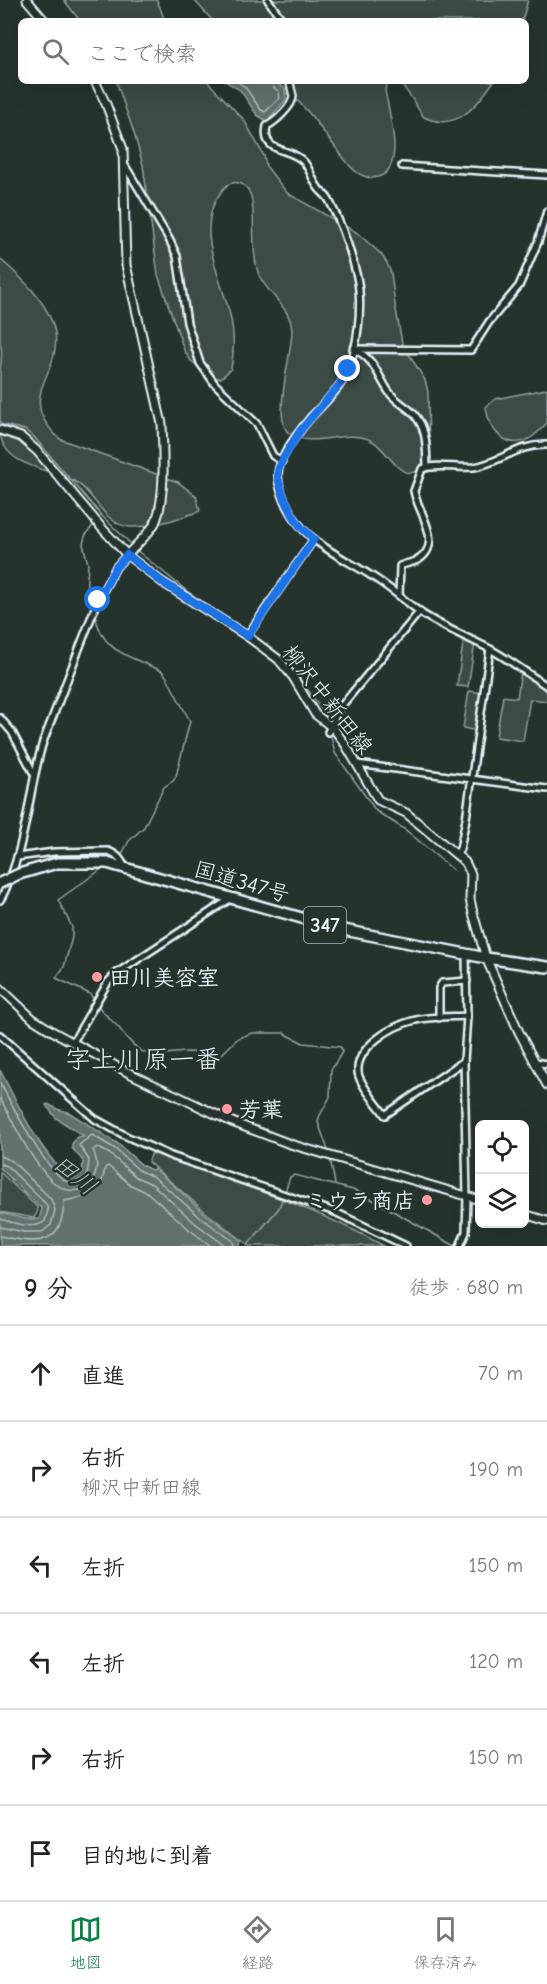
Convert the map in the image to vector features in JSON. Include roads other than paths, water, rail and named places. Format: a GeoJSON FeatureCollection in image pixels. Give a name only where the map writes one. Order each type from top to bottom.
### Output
{"type":"FeatureCollection","features":[{"type":"Feature","properties":{"kind":"highway","name":"国道347号"},"geometry":{"type":"LineString","coordinates":[[0,883],[19,874],[57,863],[123,864],[344,930],[486,958],[547,967]]}},
{"type":"Feature","properties":{"kind":"street"},"geometry":{"type":"LineString","coordinates":[[27,0],[42,18]]}},
{"type":"Feature","properties":{"kind":"street"},"geometry":{"type":"LineString","coordinates":[[268,0],[281,18]]}},
{"type":"Feature","properties":{"kind":"street"},"geometry":{"type":"LineString","coordinates":[[0,900],[17,857],[43,742],[91,617],[116,567],[154,525],[159,511],[163,449],[162,424],[126,265],[123,149],[96,84]]}},
{"type":"Feature","properties":{"kind":"street"},"geometry":{"type":"LineString","coordinates":[[291,84],[293,96],[291,102],[273,123],[267,126],[266,136],[270,144],[293,154],[304,163],[318,189],[328,198],[346,242],[358,285],[360,315],[346,375],[300,431],[278,470],[283,494],[296,520],[314,539],[380,581],[420,611],[490,649],[547,686]]}},
{"type":"Feature","properties":{"kind":"street"},"geometry":{"type":"LineString","coordinates":[[124,164],[177,256],[187,323],[200,363],[214,384],[257,424],[273,456],[282,461]]}},
{"type":"Feature","properties":{"kind":"street"},"geometry":{"type":"LineString","coordinates":[[402,166],[547,175]]}},
{"type":"Feature","properties":{"kind":"street"},"geometry":{"type":"LineString","coordinates":[[353,349],[471,350],[489,322],[514,294],[526,273],[547,211]]}},
{"type":"Feature","properties":{"kind":"street"},"geometry":{"type":"LineString","coordinates":[[353,349],[372,362],[391,394],[414,414],[427,442],[427,467]]}},
{"type":"Feature","properties":{"kind":"street","name":"柳沢中新田線"},"geometry":{"type":"LineString","coordinates":[[0,430],[21,437],[37,451],[101,527],[162,582],[248,636],[279,659],[293,677],[315,714],[345,744],[378,800],[406,813],[465,861],[471,874],[472,913],[486,958],[519,1032],[547,1085]]}},
{"type":"Feature","properties":{"kind":"street"},"geometry":{"type":"LineString","coordinates":[[399,596],[400,566],[420,559],[429,543],[428,524],[414,491],[420,472],[427,467],[477,467],[530,446],[547,446]]}},
{"type":"Feature","properties":{"kind":"street"},"geometry":{"type":"LineString","coordinates":[[248,636],[314,539]]}},
{"type":"Feature","properties":{"kind":"street"},"geometry":{"type":"LineString","coordinates":[[329,729],[339,709],[420,611]]}},
{"type":"Feature","properties":{"kind":"street"},"geometry":{"type":"LineString","coordinates":[[456,855],[460,849],[472,779],[490,649]]}},
{"type":"Feature","properties":{"kind":"street"},"geometry":{"type":"LineString","coordinates":[[0,718],[12,732],[34,776]]}},
{"type":"Feature","properties":{"kind":"street"},"geometry":{"type":"LineString","coordinates":[[357,764],[547,789]]}},
{"type":"Feature","properties":{"kind":"street"},"geometry":{"type":"LineString","coordinates":[[17,857],[95,850],[115,853],[123,864]]}},
{"type":"Feature","properties":{"kind":"street"},"geometry":{"type":"LineString","coordinates":[[73,1042],[108,982],[135,959],[231,898]]}},
{"type":"Feature","properties":{"kind":"street"},"geometry":{"type":"LineString","coordinates":[[460,1245],[466,1232],[467,1197],[464,1061],[467,1016],[466,954]]}},
{"type":"Feature","properties":{"kind":"street"},"geometry":{"type":"LineString","coordinates":[[439,1018],[439,988],[442,983],[466,981]]}},
{"type":"Feature","properties":{"kind":"street"},"geometry":{"type":"LineString","coordinates":[[0,988],[33,1018],[127,1072],[192,1105],[267,1136],[318,1153],[475,1199]]}},
{"type":"Feature","properties":{"kind":"street"},"geometry":{"type":"LineString","coordinates":[[464,1061],[385,1115],[361,1080],[358,1071],[361,1058],[372,1042],[407,1022],[467,1016]]}},
{"type":"Feature","properties":{"kind":"street"},"geometry":{"type":"LineString","coordinates":[[0,1035],[89,1114],[126,1136],[171,1156],[335,1212],[406,1246]]}},
{"type":"Feature","properties":{"kind":"street"},"geometry":{"type":"LineString","coordinates":[[535,1062],[547,1064]]}},
{"type":"Feature","properties":{"kind":"street"},"geometry":{"type":"LineString","coordinates":[[529,1215],[547,1221]]}},
{"type":"Feature","properties":{"kind":"water"},"geometry":{"type":"Polygon","coordinates":[[[230,84],[278,84],[285,89],[286,100],[267,121],[257,115],[240,90],[230,84]]]}},
{"type":"Feature","properties":{"kind":"water"},"geometry":{"type":"Polygon","coordinates":[[[0,1070],[22,1113],[50,1158],[72,1178],[82,1173],[83,1161],[72,1148],[72,1144],[77,1137],[84,1136],[56,1118],[46,1105],[48,1104],[70,1113],[117,1143],[143,1166],[151,1170],[155,1169],[204,1213],[241,1240],[240,1246],[0,1246],[0,1213],[26,1219],[39,1219],[42,1209],[0,1168],[0,1070]]]}},
{"type":"Feature","properties":{"kind":"waterway"},"geometry":{"type":"LineString","coordinates":[[0,424],[25,430],[34,437],[102,516],[133,546]]}},
{"type":"Feature","properties":{"kind":"waterway"},"geometry":{"type":"LineString","coordinates":[[93,606],[86,595],[88,564],[83,544],[85,536],[94,524]]}},
{"type":"Feature","properties":{"kind":"waterway"},"geometry":{"type":"LineString","coordinates":[[136,550],[187,591],[233,623]]}},
{"type":"Feature","properties":{"kind":"waterway"},"geometry":{"type":"LineString","coordinates":[[95,613],[98,626],[110,645],[128,657],[162,671],[190,721],[176,776],[164,787],[144,827],[129,841],[119,856]]}},
{"type":"Feature","properties":{"kind":"waterway"},"geometry":{"type":"LineString","coordinates":[[254,637],[274,650],[289,664],[326,715]]}},
{"type":"Feature","properties":{"kind":"waterway"},"geometry":{"type":"LineString","coordinates":[[330,732],[335,753],[376,811],[407,831],[453,870]]}},
{"type":"Feature","properties":{"kind":"waterway"},"geometry":{"type":"LineString","coordinates":[[94,1000],[90,994],[56,978],[64,967],[72,937],[72,927],[58,900],[103,868]]}},
{"type":"Feature","properties":{"kind":"waterway"},"geometry":{"type":"LineString","coordinates":[[97,1004],[135,1047],[149,1054],[188,1052],[221,1055],[238,1038],[253,1033],[284,1033],[303,1043],[341,1047],[342,1052],[331,1070],[330,1097],[318,1122],[329,1153]]}},
{"type":"Feature","properties":{"kind":"waterway"},"geometry":{"type":"LineString","coordinates":[[330,1158],[335,1184]]}},
{"type":"Feature","properties":{"kind":"waterway"},"geometry":{"type":"LineString","coordinates":[[285,1192],[290,1177],[294,1175],[357,1191],[455,1246]]}},
{"type":"Feature","properties":{"kind":"waterway"},"geometry":{"type":"LineString","coordinates":[[247,1246],[279,1208],[283,1197]]}},
{"type":"Feature","properties":{"kind":"place","name":"田川美容室"},"geometry":{"type":"Point","coordinates":[97,977]}},
{"type":"Feature","properties":{"kind":"place","name":"芳葉"},"geometry":{"type":"Point","coordinates":[227,1109]}},
{"type":"Feature","properties":{"kind":"place","name":"ミウラ商店"},"geometry":{"type":"Point","coordinates":[427,1200]}},
{"type":"Feature","properties":{"kind":"district","name":"字上川原一番"},"geometry":{"type":"Point","coordinates":[143,1059]}},
{"type":"Feature","properties":{"kind":"water label","name":"田川"},"geometry":{"type":"Point","coordinates":[75,1175]}}]}
